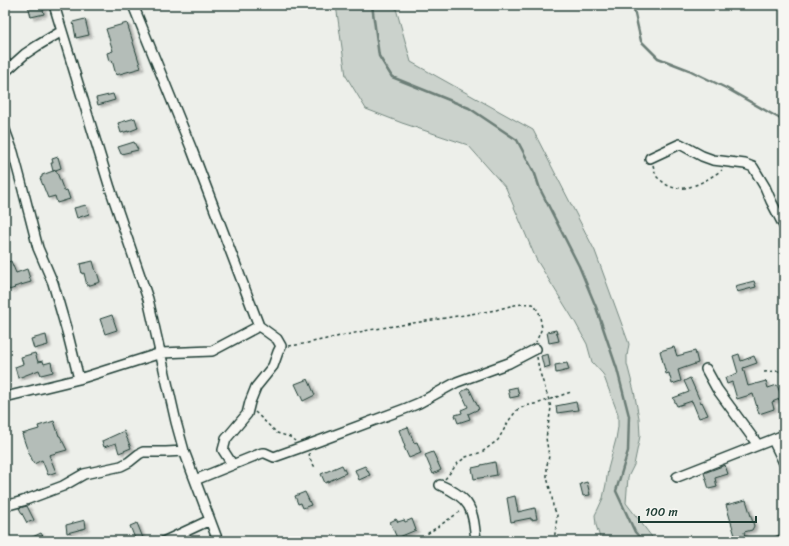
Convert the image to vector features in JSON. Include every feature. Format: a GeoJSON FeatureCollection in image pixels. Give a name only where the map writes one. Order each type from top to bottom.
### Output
{"type":"FeatureCollection","features":[{"type":"Feature","properties":{"kind":"street"},"geometry":{"type":"LineString","coordinates":[[54,5],[110,188],[148,299],[176,422],[184,450],[218,541]]}},
{"type":"Feature","properties":{"kind":"street"},"geometry":{"type":"LineString","coordinates":[[133,5],[192,150],[259,326],[278,339],[281,346],[274,366],[256,387],[247,414],[226,439],[223,450],[232,464]]}},
{"type":"Feature","properties":{"kind":"street"},"geometry":{"type":"LineString","coordinates":[[5,72],[25,54],[62,31]]}},
{"type":"Feature","properties":{"kind":"street"},"geometry":{"type":"LineString","coordinates":[[5,130],[17,167],[38,248],[53,283],[68,335],[78,379]]}},
{"type":"Feature","properties":{"kind":"street"},"geometry":{"type":"LineString","coordinates":[[650,158],[680,144],[713,160],[745,164],[753,167],[765,187],[784,226]]}},
{"type":"Feature","properties":{"kind":"street"},"geometry":{"type":"LineString","coordinates":[[5,397],[78,379],[161,353],[212,351],[259,326]]}},
{"type":"Feature","properties":{"kind":"street"},"geometry":{"type":"LineString","coordinates":[[195,480],[262,453],[274,456],[303,447],[419,403],[457,382],[509,363],[536,349]]}},
{"type":"Feature","properties":{"kind":"street"},"geometry":{"type":"LineString","coordinates":[[706,369],[717,389],[758,445]]}},
{"type":"Feature","properties":{"kind":"street"},"geometry":{"type":"LineString","coordinates":[[677,478],[784,435]]}},
{"type":"Feature","properties":{"kind":"street"},"geometry":{"type":"LineString","coordinates":[[773,440],[784,463]]}},
{"type":"Feature","properties":{"kind":"street"},"geometry":{"type":"LineString","coordinates":[[5,506],[63,486],[84,474],[121,466],[143,452],[184,450]]}},
{"type":"Feature","properties":{"kind":"street"},"geometry":{"type":"LineString","coordinates":[[440,485],[462,496],[466,500],[474,524],[476,541]]}},
{"type":"Feature","properties":{"kind":"street"},"geometry":{"type":"LineString","coordinates":[[165,541],[210,520]]}},
{"type":"Feature","properties":{"kind":"street"},"geometry":{"type":"LineString","coordinates":[[779,541],[784,539]]}},
{"type":"Feature","properties":{"kind":"path"},"geometry":{"type":"LineString","coordinates":[[650,158],[658,178],[668,186],[678,188],[686,188],[710,178],[723,169]]}},
{"type":"Feature","properties":{"kind":"path"},"geometry":{"type":"LineString","coordinates":[[281,346],[293,346],[369,330],[496,310],[525,303],[533,304],[539,312],[542,328],[535,344],[539,370],[551,408],[546,438],[549,456],[547,465],[548,477],[553,506],[557,515],[554,541]]}},
{"type":"Feature","properties":{"kind":"path"},"geometry":{"type":"LineString","coordinates":[[764,372],[784,372]]}},
{"type":"Feature","properties":{"kind":"path"},"geometry":{"type":"LineString","coordinates":[[440,485],[458,463],[466,457],[482,452],[498,440],[517,410],[525,406],[549,400],[571,392]]}},
{"type":"Feature","properties":{"kind":"path"},"geometry":{"type":"LineString","coordinates":[[250,402],[254,410],[277,433],[290,437],[308,451],[310,459],[316,469]]}},
{"type":"Feature","properties":{"kind":"path"},"geometry":{"type":"LineString","coordinates":[[418,541],[469,506]]}},
{"type":"Feature","properties":{"kind":"shaded area"},"geometry":{"type":"Polygon","coordinates":[[[336,5],[395,5],[411,62],[533,130],[595,251],[629,344],[627,364],[639,418],[640,436],[634,465],[628,477],[626,503],[655,541],[601,541],[596,525],[595,515],[603,498],[608,469],[616,439],[618,414],[603,374],[592,362],[587,344],[536,259],[506,188],[468,145],[402,123],[366,109],[346,76],[336,5]]]}},
{"type":"Feature","properties":{"kind":"building"},"geometry":{"type":"Polygon","coordinates":[[[28,5],[42,5],[44,14],[31,17],[28,5]]]}},
{"type":"Feature","properties":{"kind":"building"},"geometry":{"type":"Polygon","coordinates":[[[85,19],[89,35],[76,38],[73,22],[85,19]]]}},
{"type":"Feature","properties":{"kind":"building"},"geometry":{"type":"Polygon","coordinates":[[[127,23],[141,68],[116,75],[112,60],[109,61],[107,53],[113,51],[106,29],[127,23]]]}},
{"type":"Feature","properties":{"kind":"building"},"geometry":{"type":"Polygon","coordinates":[[[113,94],[115,100],[98,105],[96,98],[113,94]]]}},
{"type":"Feature","properties":{"kind":"building"},"geometry":{"type":"Polygon","coordinates":[[[135,118],[138,128],[121,133],[118,123],[135,118]]]}},
{"type":"Feature","properties":{"kind":"building"},"geometry":{"type":"Polygon","coordinates":[[[134,142],[138,150],[121,154],[118,147],[134,142]]]}},
{"type":"Feature","properties":{"kind":"building"},"geometry":{"type":"Polygon","coordinates":[[[58,157],[61,168],[53,171],[51,163],[53,163],[52,159],[58,157]]]}},
{"type":"Feature","properties":{"kind":"building"},"geometry":{"type":"Polygon","coordinates":[[[56,170],[64,191],[67,190],[70,199],[57,203],[55,196],[48,198],[40,178],[42,175],[56,170]]]}},
{"type":"Feature","properties":{"kind":"building"},"geometry":{"type":"Polygon","coordinates":[[[86,205],[89,214],[77,218],[74,208],[86,205]]]}},
{"type":"Feature","properties":{"kind":"building"},"geometry":{"type":"Polygon","coordinates":[[[11,261],[16,273],[27,269],[31,282],[9,290],[5,279],[5,263],[11,261]]]}},
{"type":"Feature","properties":{"kind":"building"},"geometry":{"type":"Polygon","coordinates":[[[93,261],[100,282],[87,286],[80,264],[93,261]]]}},
{"type":"Feature","properties":{"kind":"building"},"geometry":{"type":"Polygon","coordinates":[[[754,281],[756,287],[737,292],[735,286],[754,281]]]}},
{"type":"Feature","properties":{"kind":"building"},"geometry":{"type":"Polygon","coordinates":[[[112,315],[117,330],[105,334],[100,319],[112,315]]]}},
{"type":"Feature","properties":{"kind":"building"},"geometry":{"type":"Polygon","coordinates":[[[556,330],[559,341],[549,343],[547,332],[556,330]]]}},
{"type":"Feature","properties":{"kind":"building"},"geometry":{"type":"Polygon","coordinates":[[[46,335],[48,345],[34,349],[31,339],[46,335]]]}},
{"type":"Feature","properties":{"kind":"building"},"geometry":{"type":"Polygon","coordinates":[[[674,347],[677,356],[695,351],[698,363],[678,370],[681,381],[672,384],[669,373],[666,374],[660,351],[674,347]]]}},
{"type":"Feature","properties":{"kind":"building"},"geometry":{"type":"Polygon","coordinates":[[[35,353],[38,362],[43,361],[44,364],[51,362],[53,372],[41,375],[39,370],[18,378],[15,367],[23,364],[21,357],[35,353]]]}},
{"type":"Feature","properties":{"kind":"building"},"geometry":{"type":"Polygon","coordinates":[[[548,354],[550,366],[544,368],[541,356],[548,354]]]}},
{"type":"Feature","properties":{"kind":"building"},"geometry":{"type":"Polygon","coordinates":[[[739,354],[741,361],[754,356],[757,363],[743,368],[748,386],[766,381],[768,388],[777,385],[782,398],[772,402],[774,409],[759,414],[753,394],[737,399],[732,382],[727,384],[725,378],[738,373],[733,356],[739,354]]]}},
{"type":"Feature","properties":{"kind":"building"},"geometry":{"type":"Polygon","coordinates":[[[567,363],[569,370],[556,373],[555,365],[567,363]]]}},
{"type":"Feature","properties":{"kind":"building"},"geometry":{"type":"Polygon","coordinates":[[[690,378],[708,415],[699,418],[692,401],[677,406],[673,398],[689,392],[684,381],[690,378]]]}},
{"type":"Feature","properties":{"kind":"building"},"geometry":{"type":"Polygon","coordinates":[[[308,379],[315,395],[303,401],[295,384],[308,379]]]}},
{"type":"Feature","properties":{"kind":"building"},"geometry":{"type":"Polygon","coordinates":[[[517,387],[519,396],[510,398],[508,389],[517,387]]]}},
{"type":"Feature","properties":{"kind":"building"},"geometry":{"type":"Polygon","coordinates":[[[469,388],[479,409],[468,414],[470,419],[458,423],[455,415],[462,413],[461,410],[468,407],[461,392],[469,388]]]}},
{"type":"Feature","properties":{"kind":"building"},"geometry":{"type":"Polygon","coordinates":[[[576,402],[578,410],[557,413],[556,406],[576,402]]]}},
{"type":"Feature","properties":{"kind":"building"},"geometry":{"type":"Polygon","coordinates":[[[54,421],[59,436],[67,450],[49,455],[56,472],[48,475],[42,460],[34,464],[22,434],[39,429],[38,426],[54,421]]]}},
{"type":"Feature","properties":{"kind":"building"},"geometry":{"type":"Polygon","coordinates":[[[408,427],[414,443],[417,442],[421,453],[409,458],[399,430],[408,427]]]}},
{"type":"Feature","properties":{"kind":"building"},"geometry":{"type":"Polygon","coordinates":[[[124,431],[131,448],[119,453],[116,443],[104,447],[102,441],[124,431]]]}},
{"type":"Feature","properties":{"kind":"building"},"geometry":{"type":"Polygon","coordinates":[[[433,452],[441,470],[433,474],[425,455],[433,452]]]}},
{"type":"Feature","properties":{"kind":"building"},"geometry":{"type":"Polygon","coordinates":[[[495,462],[497,475],[474,479],[472,468],[495,462]]]}},
{"type":"Feature","properties":{"kind":"building"},"geometry":{"type":"Polygon","coordinates":[[[342,465],[346,473],[325,483],[321,474],[342,465]]]}},
{"type":"Feature","properties":{"kind":"building"},"geometry":{"type":"Polygon","coordinates":[[[725,465],[728,474],[715,478],[717,487],[709,489],[704,473],[725,465]]]}},
{"type":"Feature","properties":{"kind":"building"},"geometry":{"type":"Polygon","coordinates":[[[365,466],[370,475],[359,480],[355,470],[365,466]]]}},
{"type":"Feature","properties":{"kind":"building"},"geometry":{"type":"Polygon","coordinates":[[[587,482],[590,495],[583,496],[580,484],[587,482]]]}},
{"type":"Feature","properties":{"kind":"building"},"geometry":{"type":"Polygon","coordinates":[[[305,492],[311,505],[303,508],[301,503],[298,504],[295,496],[305,492]]]}},
{"type":"Feature","properties":{"kind":"building"},"geometry":{"type":"Polygon","coordinates":[[[515,496],[518,512],[535,508],[537,519],[531,520],[531,518],[511,522],[507,498],[515,496]]]}},
{"type":"Feature","properties":{"kind":"building"},"geometry":{"type":"Polygon","coordinates":[[[746,500],[754,526],[752,530],[744,532],[745,537],[736,539],[726,505],[746,500]]]}},
{"type":"Feature","properties":{"kind":"building"},"geometry":{"type":"Polygon","coordinates":[[[27,506],[34,520],[27,523],[19,508],[27,506]]]}},
{"type":"Feature","properties":{"kind":"building"},"geometry":{"type":"Polygon","coordinates":[[[396,519],[398,522],[404,520],[405,522],[412,519],[416,530],[397,538],[390,522],[396,519]]]}},
{"type":"Feature","properties":{"kind":"building"},"geometry":{"type":"Polygon","coordinates":[[[85,520],[86,528],[67,533],[66,525],[85,520]]]}},
{"type":"Feature","properties":{"kind":"building"},"geometry":{"type":"Polygon","coordinates":[[[137,523],[143,538],[136,541],[130,526],[137,523]]]}},
{"type":"Feature","properties":{"kind":"building"},"geometry":{"type":"Polygon","coordinates":[[[41,533],[46,541],[24,541],[41,533]]]}},
{"type":"Feature","properties":{"kind":"waterway"},"geometry":{"type":"LineString","coordinates":[[372,5],[379,56],[392,77],[469,108],[517,140],[535,174],[540,189],[579,266],[596,307],[617,369],[629,416],[628,451],[616,491],[635,532],[643,541]]}},
{"type":"Feature","properties":{"kind":"waterway"},"geometry":{"type":"LineString","coordinates":[[633,5],[641,41],[658,58],[689,70],[726,88],[784,121]]}}]}
